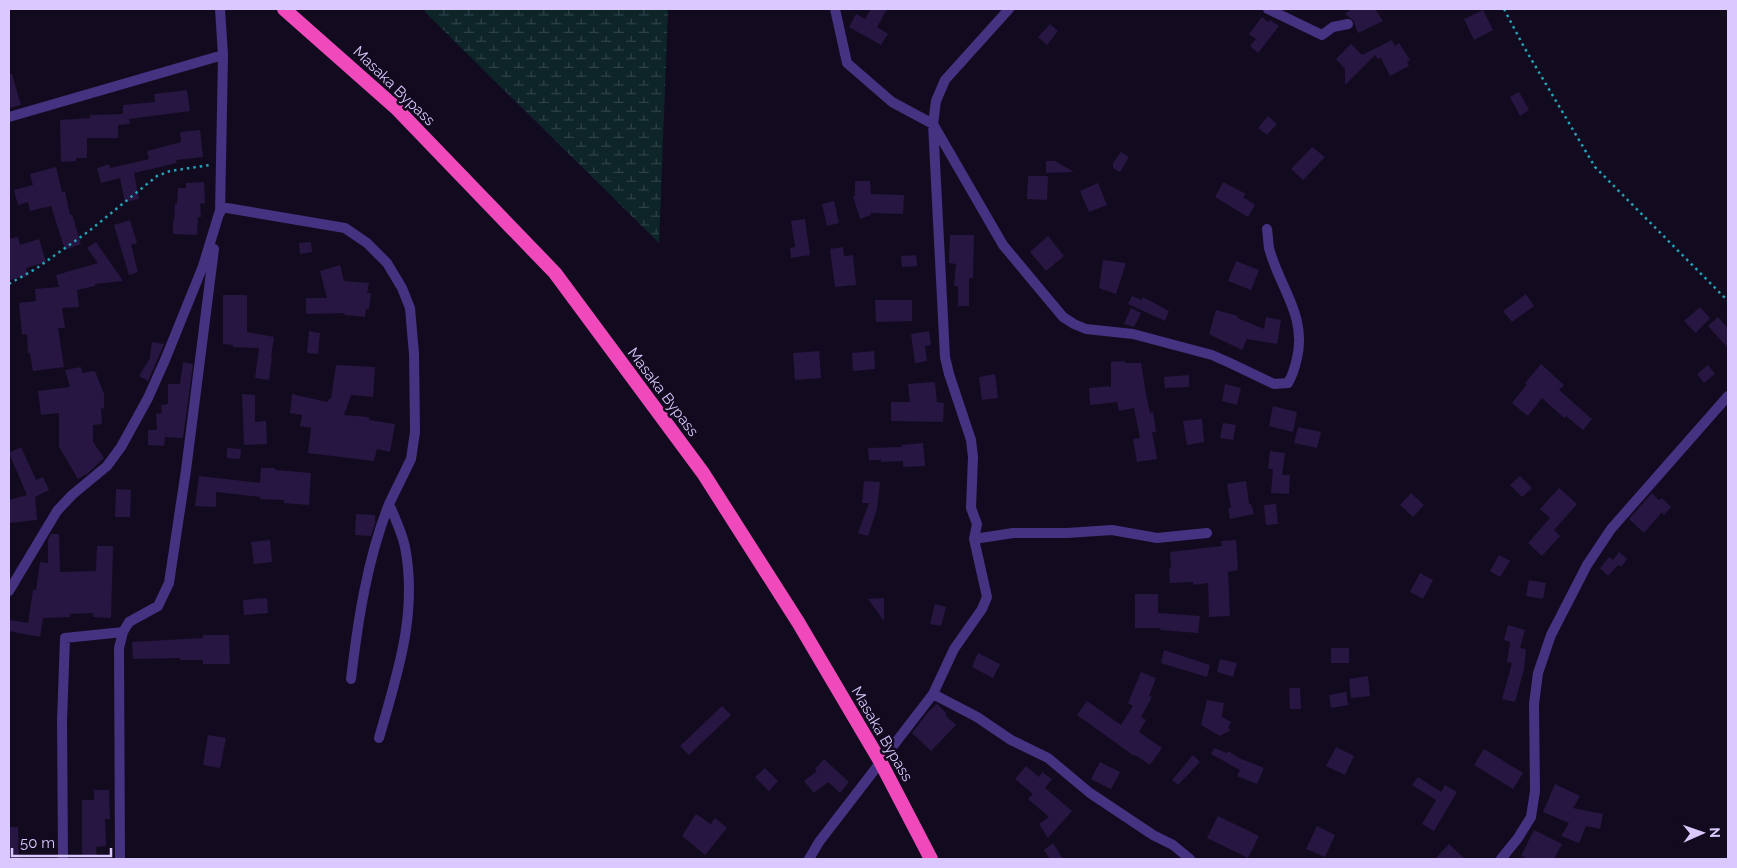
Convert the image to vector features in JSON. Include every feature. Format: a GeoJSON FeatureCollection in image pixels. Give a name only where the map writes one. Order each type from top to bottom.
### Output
{"type":"FeatureCollection","features":[{"type":"Feature","properties":{"kind":"highway","name":"Masaka Bypass"},"geometry":{"type":"LineString","coordinates":[[284,9],[396,108],[555,273],[703,473],[798,622],[880,762],[931,859]]}},
{"type":"Feature","properties":{"kind":"street"},"geometry":{"type":"LineString","coordinates":[[120,859],[119,648],[122,632],[129,622],[158,606],[170,584],[186,470],[209,277],[221,207],[223,55],[220,9]]}},
{"type":"Feature","properties":{"kind":"street"},"geometry":{"type":"LineString","coordinates":[[835,9],[847,63],[892,102],[933,124],[1003,245],[1063,317],[1074,324],[1086,328],[1133,334],[1212,356],[1274,384],[1288,383],[1292,377],[1300,347],[1299,326],[1294,308],[1269,248],[1267,229]]}},
{"type":"Feature","properties":{"kind":"street"},"geometry":{"type":"LineString","coordinates":[[809,859],[819,842],[933,694],[954,649],[982,609],[987,597],[974,539],[977,524],[971,508],[973,457],[971,440],[945,357],[933,124],[936,101],[945,80],[1009,9]]}},
{"type":"Feature","properties":{"kind":"street"},"geometry":{"type":"LineString","coordinates":[[1268,9],[1322,35],[1333,27],[1348,24]]}},
{"type":"Feature","properties":{"kind":"street"},"geometry":{"type":"LineString","coordinates":[[9,117],[223,55]]}},
{"type":"Feature","properties":{"kind":"street"},"geometry":{"type":"LineString","coordinates":[[221,207],[345,228],[367,244],[387,263],[402,288],[410,308],[414,354],[415,432],[411,459],[389,504],[378,532],[368,572],[351,679]]}},
{"type":"Feature","properties":{"kind":"street"},"geometry":{"type":"LineString","coordinates":[[9,591],[57,511],[72,495],[107,466],[121,447],[148,398],[165,360],[203,266],[221,207]]}},
{"type":"Feature","properties":{"kind":"street"},"geometry":{"type":"LineString","coordinates":[[1501,859],[1518,838],[1531,817],[1536,791],[1534,704],[1538,673],[1551,635],[1587,565],[1611,529],[1728,396]]}},
{"type":"Feature","properties":{"kind":"street"},"geometry":{"type":"LineString","coordinates":[[378,738],[394,686],[407,630],[410,583],[405,547],[389,504]]}},
{"type":"Feature","properties":{"kind":"street"},"geometry":{"type":"LineString","coordinates":[[974,539],[1013,533],[1067,533],[1112,530],[1157,538],[1207,533]]}},
{"type":"Feature","properties":{"kind":"street"},"geometry":{"type":"LineString","coordinates":[[64,859],[62,720],[65,638],[122,632]]}},
{"type":"Feature","properties":{"kind":"street"},"geometry":{"type":"LineString","coordinates":[[933,694],[977,717],[1011,740],[1048,758],[1090,793],[1153,835],[1174,845],[1190,859]]}},
{"type":"Feature","properties":{"kind":"path"},"geometry":{"type":"LineString","coordinates":[[1504,9],[1529,56],[1595,167],[1728,301]]}},
{"type":"Feature","properties":{"kind":"path"},"geometry":{"type":"LineString","coordinates":[[9,284],[37,268],[88,231],[157,176],[170,171],[222,164]]}},
{"type":"Feature","properties":{"kind":"green space"},"geometry":{"type":"Polygon","coordinates":[[[425,9],[668,9],[659,243],[425,12],[425,9]]]}},
{"type":"Feature","properties":{"kind":"building"},"geometry":{"type":"Polygon","coordinates":[[[871,9],[887,9],[877,27],[888,34],[881,45],[849,27],[856,14],[865,19],[871,9]]]}},
{"type":"Feature","properties":{"kind":"building"},"geometry":{"type":"Polygon","coordinates":[[[1351,9],[1375,9],[1383,21],[1358,33],[1353,20],[1345,14],[1351,9]]]}},
{"type":"Feature","properties":{"kind":"building"},"geometry":{"type":"Polygon","coordinates":[[[1483,10],[1493,30],[1474,40],[1464,19],[1483,10]]]}},
{"type":"Feature","properties":{"kind":"building"},"geometry":{"type":"Polygon","coordinates":[[[1262,17],[1268,22],[1270,20],[1279,26],[1258,53],[1250,46],[1256,39],[1249,34],[1262,17]]]}},
{"type":"Feature","properties":{"kind":"building"},"geometry":{"type":"Polygon","coordinates":[[[1050,24],[1058,31],[1047,45],[1038,37],[1050,24]]]}},
{"type":"Feature","properties":{"kind":"building"},"geometry":{"type":"Polygon","coordinates":[[[1392,40],[1395,46],[1399,43],[1410,60],[1407,62],[1409,66],[1390,76],[1381,58],[1378,59],[1375,55],[1345,85],[1345,69],[1336,59],[1351,44],[1362,55],[1392,40]]]}},
{"type":"Feature","properties":{"kind":"building"},"geometry":{"type":"Polygon","coordinates":[[[9,74],[12,74],[21,105],[9,108],[9,74]]]}},
{"type":"Feature","properties":{"kind":"building"},"geometry":{"type":"Polygon","coordinates":[[[187,90],[190,111],[129,119],[130,124],[118,125],[118,138],[87,138],[87,158],[76,158],[76,161],[61,162],[60,120],[90,118],[90,115],[123,114],[123,105],[155,102],[154,94],[187,90]]]}},
{"type":"Feature","properties":{"kind":"building"},"geometry":{"type":"Polygon","coordinates":[[[1519,92],[1529,110],[1520,116],[1510,97],[1519,92]]]}},
{"type":"Feature","properties":{"kind":"building"},"geometry":{"type":"Polygon","coordinates":[[[1268,116],[1277,124],[1267,135],[1258,128],[1268,116]]]}},
{"type":"Feature","properties":{"kind":"building"},"geometry":{"type":"Polygon","coordinates":[[[200,130],[203,157],[176,160],[177,163],[134,173],[139,199],[125,202],[120,178],[101,183],[97,168],[109,164],[110,168],[149,159],[147,151],[181,142],[180,132],[200,130]]]}},
{"type":"Feature","properties":{"kind":"building"},"geometry":{"type":"Polygon","coordinates":[[[1312,147],[1325,157],[1303,180],[1291,169],[1312,147]]]}},
{"type":"Feature","properties":{"kind":"building"},"geometry":{"type":"Polygon","coordinates":[[[1121,152],[1129,157],[1120,172],[1113,168],[1113,163],[1121,152]]]}},
{"type":"Feature","properties":{"kind":"building"},"geometry":{"type":"Polygon","coordinates":[[[1046,161],[1055,161],[1074,172],[1046,173],[1046,161]]]}},
{"type":"Feature","properties":{"kind":"building"},"geometry":{"type":"Polygon","coordinates":[[[56,167],[62,192],[65,192],[70,215],[72,214],[81,244],[65,250],[51,206],[30,211],[28,202],[18,205],[14,190],[33,185],[30,174],[56,167]]]}},
{"type":"Feature","properties":{"kind":"building"},"geometry":{"type":"Polygon","coordinates":[[[1028,176],[1048,176],[1047,200],[1027,199],[1028,176]]]}},
{"type":"Feature","properties":{"kind":"building"},"geometry":{"type":"Polygon","coordinates":[[[855,181],[870,181],[871,194],[904,195],[903,214],[870,213],[871,215],[860,219],[853,196],[855,196],[855,181]]]}},
{"type":"Feature","properties":{"kind":"building"},"geometry":{"type":"Polygon","coordinates":[[[204,182],[205,203],[200,204],[201,217],[198,217],[197,235],[173,234],[178,188],[186,188],[186,183],[204,182]]]}},
{"type":"Feature","properties":{"kind":"building"},"geometry":{"type":"Polygon","coordinates":[[[1223,182],[1246,194],[1243,197],[1255,205],[1248,217],[1215,197],[1223,182]]]}},
{"type":"Feature","properties":{"kind":"building"},"geometry":{"type":"Polygon","coordinates":[[[1098,183],[1107,205],[1089,212],[1080,191],[1098,183]]]}},
{"type":"Feature","properties":{"kind":"building"},"geometry":{"type":"Polygon","coordinates":[[[834,201],[839,223],[827,226],[822,204],[834,201]]]}},
{"type":"Feature","properties":{"kind":"building"},"geometry":{"type":"Polygon","coordinates":[[[805,219],[810,255],[791,258],[790,248],[795,247],[791,221],[805,219]]]}},
{"type":"Feature","properties":{"kind":"building"},"geometry":{"type":"Polygon","coordinates":[[[130,220],[137,243],[131,245],[138,272],[129,275],[114,225],[130,220]]]}},
{"type":"Feature","properties":{"kind":"building"},"geometry":{"type":"Polygon","coordinates":[[[950,235],[974,235],[973,278],[969,278],[969,306],[958,306],[958,286],[954,286],[956,264],[949,263],[950,235]]]}},
{"type":"Feature","properties":{"kind":"building"},"geometry":{"type":"Polygon","coordinates":[[[1048,236],[1064,256],[1046,271],[1030,252],[1048,236]]]}},
{"type":"Feature","properties":{"kind":"building"},"geometry":{"type":"Polygon","coordinates":[[[18,237],[20,245],[39,239],[46,262],[26,268],[27,276],[9,280],[9,239],[18,237]]]}},
{"type":"Feature","properties":{"kind":"building"},"geometry":{"type":"Polygon","coordinates":[[[96,242],[123,281],[95,284],[95,286],[77,290],[79,307],[62,308],[65,328],[58,328],[64,367],[33,371],[30,353],[28,353],[27,334],[22,335],[19,303],[36,301],[35,289],[59,287],[56,275],[98,263],[87,248],[96,242]]]}},
{"type":"Feature","properties":{"kind":"building"},"geometry":{"type":"Polygon","coordinates":[[[311,242],[312,252],[300,254],[299,243],[311,242]]]}},
{"type":"Feature","properties":{"kind":"building"},"geometry":{"type":"Polygon","coordinates":[[[843,247],[844,256],[853,255],[856,285],[835,287],[830,249],[843,247]]]}},
{"type":"Feature","properties":{"kind":"building"},"geometry":{"type":"Polygon","coordinates":[[[916,255],[917,266],[902,267],[901,256],[916,255]]]}},
{"type":"Feature","properties":{"kind":"building"},"geometry":{"type":"Polygon","coordinates":[[[1103,260],[1126,263],[1116,294],[1099,288],[1103,260]]]}},
{"type":"Feature","properties":{"kind":"building"},"geometry":{"type":"Polygon","coordinates":[[[1236,261],[1259,270],[1251,290],[1228,281],[1236,261]]]}},
{"type":"Feature","properties":{"kind":"building"},"geometry":{"type":"Polygon","coordinates":[[[340,265],[344,281],[369,283],[367,293],[371,293],[369,309],[366,309],[365,317],[344,315],[345,313],[306,314],[306,298],[327,298],[320,271],[340,265]]]}},
{"type":"Feature","properties":{"kind":"building"},"geometry":{"type":"Polygon","coordinates":[[[1526,294],[1534,306],[1512,322],[1503,311],[1526,294]]]}},
{"type":"Feature","properties":{"kind":"building"},"geometry":{"type":"Polygon","coordinates":[[[223,295],[247,295],[247,332],[274,337],[269,380],[255,378],[259,348],[233,347],[233,345],[223,344],[223,295]]]}},
{"type":"Feature","properties":{"kind":"building"},"geometry":{"type":"Polygon","coordinates":[[[1132,296],[1142,300],[1143,297],[1169,311],[1165,321],[1128,304],[1132,296]]]}},
{"type":"Feature","properties":{"kind":"building"},"geometry":{"type":"Polygon","coordinates":[[[875,300],[912,300],[912,321],[876,322],[875,300]]]}},
{"type":"Feature","properties":{"kind":"building"},"geometry":{"type":"Polygon","coordinates":[[[1700,307],[1710,318],[1696,333],[1684,321],[1700,307]]]}},
{"type":"Feature","properties":{"kind":"building"},"geometry":{"type":"Polygon","coordinates":[[[1131,308],[1141,313],[1134,327],[1124,324],[1131,308]]]}},
{"type":"Feature","properties":{"kind":"building"},"geometry":{"type":"Polygon","coordinates":[[[1216,310],[1238,316],[1237,318],[1264,329],[1266,317],[1281,320],[1277,344],[1247,339],[1242,350],[1209,334],[1216,310]]]}},
{"type":"Feature","properties":{"kind":"building"},"geometry":{"type":"Polygon","coordinates":[[[1718,317],[1728,328],[1728,348],[1708,326],[1718,317]]]}},
{"type":"Feature","properties":{"kind":"building"},"geometry":{"type":"Polygon","coordinates":[[[309,331],[320,333],[318,354],[307,353],[309,331]]]}},
{"type":"Feature","properties":{"kind":"building"},"geometry":{"type":"Polygon","coordinates":[[[929,331],[931,345],[925,346],[927,361],[915,363],[911,334],[929,331]]]}},
{"type":"Feature","properties":{"kind":"building"},"geometry":{"type":"Polygon","coordinates":[[[152,342],[164,344],[148,381],[139,376],[150,358],[152,342]]]}},
{"type":"Feature","properties":{"kind":"building"},"geometry":{"type":"Polygon","coordinates":[[[819,351],[821,378],[795,380],[793,353],[819,351]]]}},
{"type":"Feature","properties":{"kind":"building"},"geometry":{"type":"Polygon","coordinates":[[[874,351],[875,369],[853,371],[852,353],[874,351]]]}},
{"type":"Feature","properties":{"kind":"building"},"geometry":{"type":"Polygon","coordinates":[[[1125,361],[1125,363],[1141,363],[1150,413],[1153,412],[1156,432],[1152,432],[1157,459],[1137,462],[1133,439],[1140,438],[1134,408],[1119,411],[1117,402],[1090,405],[1089,388],[1109,386],[1111,388],[1111,362],[1125,361]]]}},
{"type":"Feature","properties":{"kind":"building"},"geometry":{"type":"Polygon","coordinates":[[[183,362],[193,364],[183,438],[165,437],[164,446],[148,445],[148,430],[157,430],[156,414],[162,413],[161,405],[168,404],[168,384],[180,384],[183,362]]]}},
{"type":"Feature","properties":{"kind":"building"},"geometry":{"type":"Polygon","coordinates":[[[1541,364],[1564,385],[1559,390],[1592,419],[1583,430],[1566,416],[1564,418],[1542,398],[1528,416],[1512,403],[1527,384],[1525,383],[1541,364]]]}},
{"type":"Feature","properties":{"kind":"building"},"geometry":{"type":"Polygon","coordinates":[[[336,365],[375,367],[373,397],[351,395],[344,415],[369,417],[369,420],[395,424],[390,452],[377,449],[374,461],[308,453],[311,428],[300,426],[302,415],[290,413],[292,394],[327,402],[331,399],[336,365]]]}},
{"type":"Feature","properties":{"kind":"building"},"geometry":{"type":"Polygon","coordinates":[[[1708,365],[1715,374],[1704,383],[1697,374],[1708,365]]]}},
{"type":"Feature","properties":{"kind":"building"},"geometry":{"type":"Polygon","coordinates":[[[81,367],[82,373],[95,371],[104,394],[104,409],[101,408],[102,424],[93,425],[93,442],[104,458],[87,474],[78,479],[59,447],[59,413],[41,415],[38,391],[70,387],[65,370],[81,367]]]}},
{"type":"Feature","properties":{"kind":"building"},"geometry":{"type":"Polygon","coordinates":[[[995,374],[998,398],[982,400],[979,377],[995,374]]]}},
{"type":"Feature","properties":{"kind":"building"},"geometry":{"type":"Polygon","coordinates":[[[1189,375],[1189,387],[1165,388],[1164,377],[1189,375]]]}},
{"type":"Feature","properties":{"kind":"building"},"geometry":{"type":"Polygon","coordinates":[[[935,382],[937,402],[944,403],[943,422],[891,421],[891,402],[910,402],[908,384],[935,382]]]}},
{"type":"Feature","properties":{"kind":"building"},"geometry":{"type":"Polygon","coordinates":[[[1225,384],[1241,388],[1237,405],[1222,401],[1225,384]]]}},
{"type":"Feature","properties":{"kind":"building"},"geometry":{"type":"Polygon","coordinates":[[[242,394],[255,395],[255,422],[266,421],[267,444],[244,445],[242,394]]]}},
{"type":"Feature","properties":{"kind":"building"},"geometry":{"type":"Polygon","coordinates":[[[1273,406],[1297,412],[1293,432],[1269,426],[1273,406]]]}},
{"type":"Feature","properties":{"kind":"building"},"geometry":{"type":"Polygon","coordinates":[[[1202,419],[1204,442],[1187,445],[1183,421],[1202,419]]]}},
{"type":"Feature","properties":{"kind":"building"},"geometry":{"type":"Polygon","coordinates":[[[1223,423],[1236,425],[1233,440],[1220,438],[1223,423]]]}},
{"type":"Feature","properties":{"kind":"building"},"geometry":{"type":"Polygon","coordinates":[[[1298,427],[1321,432],[1317,448],[1294,443],[1298,427]]]}},
{"type":"Feature","properties":{"kind":"building"},"geometry":{"type":"Polygon","coordinates":[[[923,443],[925,466],[903,467],[903,461],[881,462],[881,460],[869,460],[868,448],[902,447],[902,445],[923,443]]]}},
{"type":"Feature","properties":{"kind":"building"},"geometry":{"type":"Polygon","coordinates":[[[21,447],[36,480],[43,477],[49,490],[35,497],[37,520],[9,523],[9,500],[27,495],[9,453],[21,447]]]}},
{"type":"Feature","properties":{"kind":"building"},"geometry":{"type":"Polygon","coordinates":[[[227,448],[241,449],[240,459],[227,458],[227,448]]]}},
{"type":"Feature","properties":{"kind":"building"},"geometry":{"type":"Polygon","coordinates":[[[1270,451],[1285,453],[1282,475],[1290,475],[1289,494],[1271,493],[1273,469],[1268,469],[1270,451]]]}},
{"type":"Feature","properties":{"kind":"building"},"geometry":{"type":"Polygon","coordinates":[[[261,468],[311,473],[309,505],[216,492],[216,507],[195,506],[199,476],[260,483],[261,468]]]}},
{"type":"Feature","properties":{"kind":"building"},"geometry":{"type":"Polygon","coordinates":[[[1520,476],[1532,488],[1522,497],[1510,485],[1520,476]]]}},
{"type":"Feature","properties":{"kind":"building"},"geometry":{"type":"Polygon","coordinates":[[[864,481],[880,482],[877,509],[868,536],[858,533],[869,503],[862,503],[864,481]]]}},
{"type":"Feature","properties":{"kind":"building"},"geometry":{"type":"Polygon","coordinates":[[[1246,481],[1249,504],[1251,504],[1254,514],[1230,519],[1228,508],[1231,508],[1227,484],[1246,481]]]}},
{"type":"Feature","properties":{"kind":"building"},"geometry":{"type":"Polygon","coordinates":[[[1559,488],[1577,504],[1554,530],[1560,536],[1542,556],[1528,543],[1550,518],[1540,509],[1559,488]]]}},
{"type":"Feature","properties":{"kind":"building"},"geometry":{"type":"Polygon","coordinates":[[[116,489],[131,490],[130,517],[115,517],[116,489]]]}},
{"type":"Feature","properties":{"kind":"building"},"geometry":{"type":"Polygon","coordinates":[[[1411,493],[1424,505],[1413,517],[1400,505],[1411,493]]]}},
{"type":"Feature","properties":{"kind":"building"},"geometry":{"type":"Polygon","coordinates":[[[1652,493],[1659,500],[1662,498],[1671,507],[1664,515],[1662,512],[1644,533],[1629,519],[1652,493]]]}},
{"type":"Feature","properties":{"kind":"building"},"geometry":{"type":"Polygon","coordinates":[[[1276,504],[1278,524],[1266,525],[1264,505],[1276,504]]]}},
{"type":"Feature","properties":{"kind":"building"},"geometry":{"type":"Polygon","coordinates":[[[356,514],[375,515],[371,536],[355,535],[356,514]]]}},
{"type":"Feature","properties":{"kind":"building"},"geometry":{"type":"Polygon","coordinates":[[[51,534],[59,534],[60,572],[96,571],[97,546],[113,546],[111,618],[93,617],[93,613],[70,614],[70,617],[43,618],[40,637],[9,631],[10,620],[28,623],[40,562],[48,563],[48,540],[51,534]]]}},
{"type":"Feature","properties":{"kind":"building"},"geometry":{"type":"Polygon","coordinates":[[[270,540],[272,562],[254,564],[251,542],[270,540]]]}},
{"type":"Feature","properties":{"kind":"building"},"geometry":{"type":"Polygon","coordinates":[[[1236,540],[1238,570],[1228,572],[1230,616],[1209,617],[1208,583],[1193,585],[1193,582],[1170,583],[1170,552],[1222,546],[1221,541],[1236,540]]]}},
{"type":"Feature","properties":{"kind":"building"},"geometry":{"type":"Polygon","coordinates":[[[1619,552],[1627,559],[1621,567],[1618,565],[1608,576],[1600,568],[1609,557],[1613,560],[1619,552]]]}},
{"type":"Feature","properties":{"kind":"building"},"geometry":{"type":"Polygon","coordinates":[[[1499,555],[1510,561],[1500,577],[1490,571],[1499,555]]]}},
{"type":"Feature","properties":{"kind":"building"},"geometry":{"type":"Polygon","coordinates":[[[1420,573],[1433,580],[1423,599],[1410,592],[1420,573]]]}},
{"type":"Feature","properties":{"kind":"building"},"geometry":{"type":"Polygon","coordinates":[[[1529,580],[1546,583],[1543,599],[1526,596],[1529,580]]]}},
{"type":"Feature","properties":{"kind":"building"},"geometry":{"type":"Polygon","coordinates":[[[1135,594],[1158,594],[1158,613],[1200,616],[1198,633],[1160,630],[1161,628],[1135,628],[1135,594]]]}},
{"type":"Feature","properties":{"kind":"building"},"geometry":{"type":"Polygon","coordinates":[[[267,598],[268,613],[244,615],[243,600],[267,598]]]}},
{"type":"Feature","properties":{"kind":"building"},"geometry":{"type":"Polygon","coordinates":[[[884,598],[884,621],[868,599],[884,598]]]}},
{"type":"Feature","properties":{"kind":"building"},"geometry":{"type":"Polygon","coordinates":[[[935,604],[946,607],[941,626],[930,624],[935,604]]]}},
{"type":"Feature","properties":{"kind":"building"},"geometry":{"type":"Polygon","coordinates":[[[1508,625],[1525,630],[1520,648],[1526,649],[1524,669],[1515,702],[1502,699],[1512,663],[1507,662],[1510,642],[1504,640],[1508,625]]]}},
{"type":"Feature","properties":{"kind":"building"},"geometry":{"type":"Polygon","coordinates":[[[203,635],[229,635],[230,664],[203,664],[203,660],[180,660],[180,658],[133,659],[132,642],[203,638],[203,635]]]}},
{"type":"Feature","properties":{"kind":"building"},"geometry":{"type":"Polygon","coordinates":[[[1331,648],[1349,648],[1349,663],[1331,663],[1331,648]]]}},
{"type":"Feature","properties":{"kind":"building"},"geometry":{"type":"Polygon","coordinates":[[[1164,650],[1210,665],[1207,677],[1161,663],[1164,650]]]}},
{"type":"Feature","properties":{"kind":"building"},"geometry":{"type":"Polygon","coordinates":[[[978,653],[1000,664],[993,678],[972,667],[978,653]]]}},
{"type":"Feature","properties":{"kind":"building"},"geometry":{"type":"Polygon","coordinates":[[[1220,659],[1237,663],[1233,677],[1217,672],[1220,659]]]}},
{"type":"Feature","properties":{"kind":"building"},"geometry":{"type":"Polygon","coordinates":[[[1141,672],[1156,678],[1149,696],[1152,697],[1141,717],[1146,720],[1139,732],[1162,748],[1150,765],[1134,756],[1077,715],[1087,701],[1121,725],[1133,706],[1128,703],[1141,672]]]}},
{"type":"Feature","properties":{"kind":"building"},"geometry":{"type":"Polygon","coordinates":[[[1368,676],[1370,696],[1351,698],[1349,679],[1368,676]]]}},
{"type":"Feature","properties":{"kind":"building"},"geometry":{"type":"Polygon","coordinates":[[[1289,688],[1300,688],[1301,709],[1290,709],[1289,688]]]}},
{"type":"Feature","properties":{"kind":"building"},"geometry":{"type":"Polygon","coordinates":[[[1346,692],[1348,705],[1331,708],[1329,695],[1346,692]]]}},
{"type":"Feature","properties":{"kind":"building"},"geometry":{"type":"Polygon","coordinates":[[[1207,700],[1224,703],[1222,717],[1231,722],[1228,728],[1231,730],[1220,736],[1201,725],[1207,700]]]}},
{"type":"Feature","properties":{"kind":"building"},"geometry":{"type":"Polygon","coordinates":[[[937,704],[956,725],[931,751],[912,733],[928,712],[937,704]]]}},
{"type":"Feature","properties":{"kind":"building"},"geometry":{"type":"Polygon","coordinates":[[[722,706],[731,715],[689,755],[680,746],[722,706]]]}},
{"type":"Feature","properties":{"kind":"building"},"geometry":{"type":"Polygon","coordinates":[[[208,735],[226,738],[220,768],[203,765],[208,735]]]}},
{"type":"Feature","properties":{"kind":"building"},"geometry":{"type":"Polygon","coordinates":[[[1336,747],[1354,756],[1345,775],[1326,766],[1336,747]]]}},
{"type":"Feature","properties":{"kind":"building"},"geometry":{"type":"Polygon","coordinates":[[[1214,748],[1227,753],[1228,751],[1239,758],[1264,768],[1257,784],[1237,776],[1240,770],[1211,754],[1214,748]]]}},
{"type":"Feature","properties":{"kind":"building"},"geometry":{"type":"Polygon","coordinates":[[[1484,749],[1523,773],[1513,789],[1474,765],[1484,749]]]}},
{"type":"Feature","properties":{"kind":"building"},"geometry":{"type":"Polygon","coordinates":[[[1193,755],[1200,762],[1178,785],[1172,780],[1193,755]]]}},
{"type":"Feature","properties":{"kind":"building"},"geometry":{"type":"Polygon","coordinates":[[[824,759],[849,782],[840,793],[828,782],[814,793],[804,781],[817,771],[815,769],[824,759]]]}},
{"type":"Feature","properties":{"kind":"building"},"geometry":{"type":"Polygon","coordinates":[[[1100,762],[1120,772],[1111,789],[1091,779],[1100,762]]]}},
{"type":"Feature","properties":{"kind":"building"},"geometry":{"type":"Polygon","coordinates":[[[1026,766],[1039,777],[1042,772],[1052,779],[1045,788],[1072,811],[1048,838],[1039,824],[1049,817],[1028,799],[1033,794],[1015,779],[1026,766]]]}},
{"type":"Feature","properties":{"kind":"building"},"geometry":{"type":"Polygon","coordinates":[[[765,768],[778,781],[769,791],[755,777],[765,768]]]}},
{"type":"Feature","properties":{"kind":"building"},"geometry":{"type":"Polygon","coordinates":[[[1418,777],[1441,792],[1445,785],[1457,792],[1434,831],[1422,824],[1436,800],[1412,785],[1418,777]]]}},
{"type":"Feature","properties":{"kind":"building"},"geometry":{"type":"Polygon","coordinates":[[[1555,784],[1580,796],[1573,808],[1603,814],[1600,829],[1586,826],[1579,843],[1561,836],[1569,823],[1543,812],[1555,784]]]}},
{"type":"Feature","properties":{"kind":"building"},"geometry":{"type":"Polygon","coordinates":[[[94,790],[109,790],[110,819],[105,819],[106,846],[96,847],[97,857],[82,857],[82,800],[94,800],[94,790]]]}},
{"type":"Feature","properties":{"kind":"building"},"geometry":{"type":"Polygon","coordinates":[[[696,814],[711,824],[715,818],[727,828],[705,855],[682,836],[696,814]]]}},
{"type":"Feature","properties":{"kind":"building"},"geometry":{"type":"Polygon","coordinates":[[[1218,816],[1259,836],[1248,858],[1207,838],[1218,816]]]}},
{"type":"Feature","properties":{"kind":"building"},"geometry":{"type":"Polygon","coordinates":[[[1317,826],[1335,835],[1325,857],[1306,849],[1317,826]]]}},
{"type":"Feature","properties":{"kind":"building"},"geometry":{"type":"Polygon","coordinates":[[[9,827],[18,827],[19,859],[9,859],[9,827]]]}},
{"type":"Feature","properties":{"kind":"building"},"geometry":{"type":"Polygon","coordinates":[[[1534,830],[1562,844],[1554,859],[1528,859],[1521,856],[1534,830]]]}},
{"type":"Feature","properties":{"kind":"building"},"geometry":{"type":"Polygon","coordinates":[[[1053,843],[1063,859],[1050,859],[1044,850],[1053,843]]]}},
{"type":"Feature","properties":{"kind":"building"},"geometry":{"type":"Polygon","coordinates":[[[1449,844],[1465,859],[1435,859],[1449,844]]]}}]}
